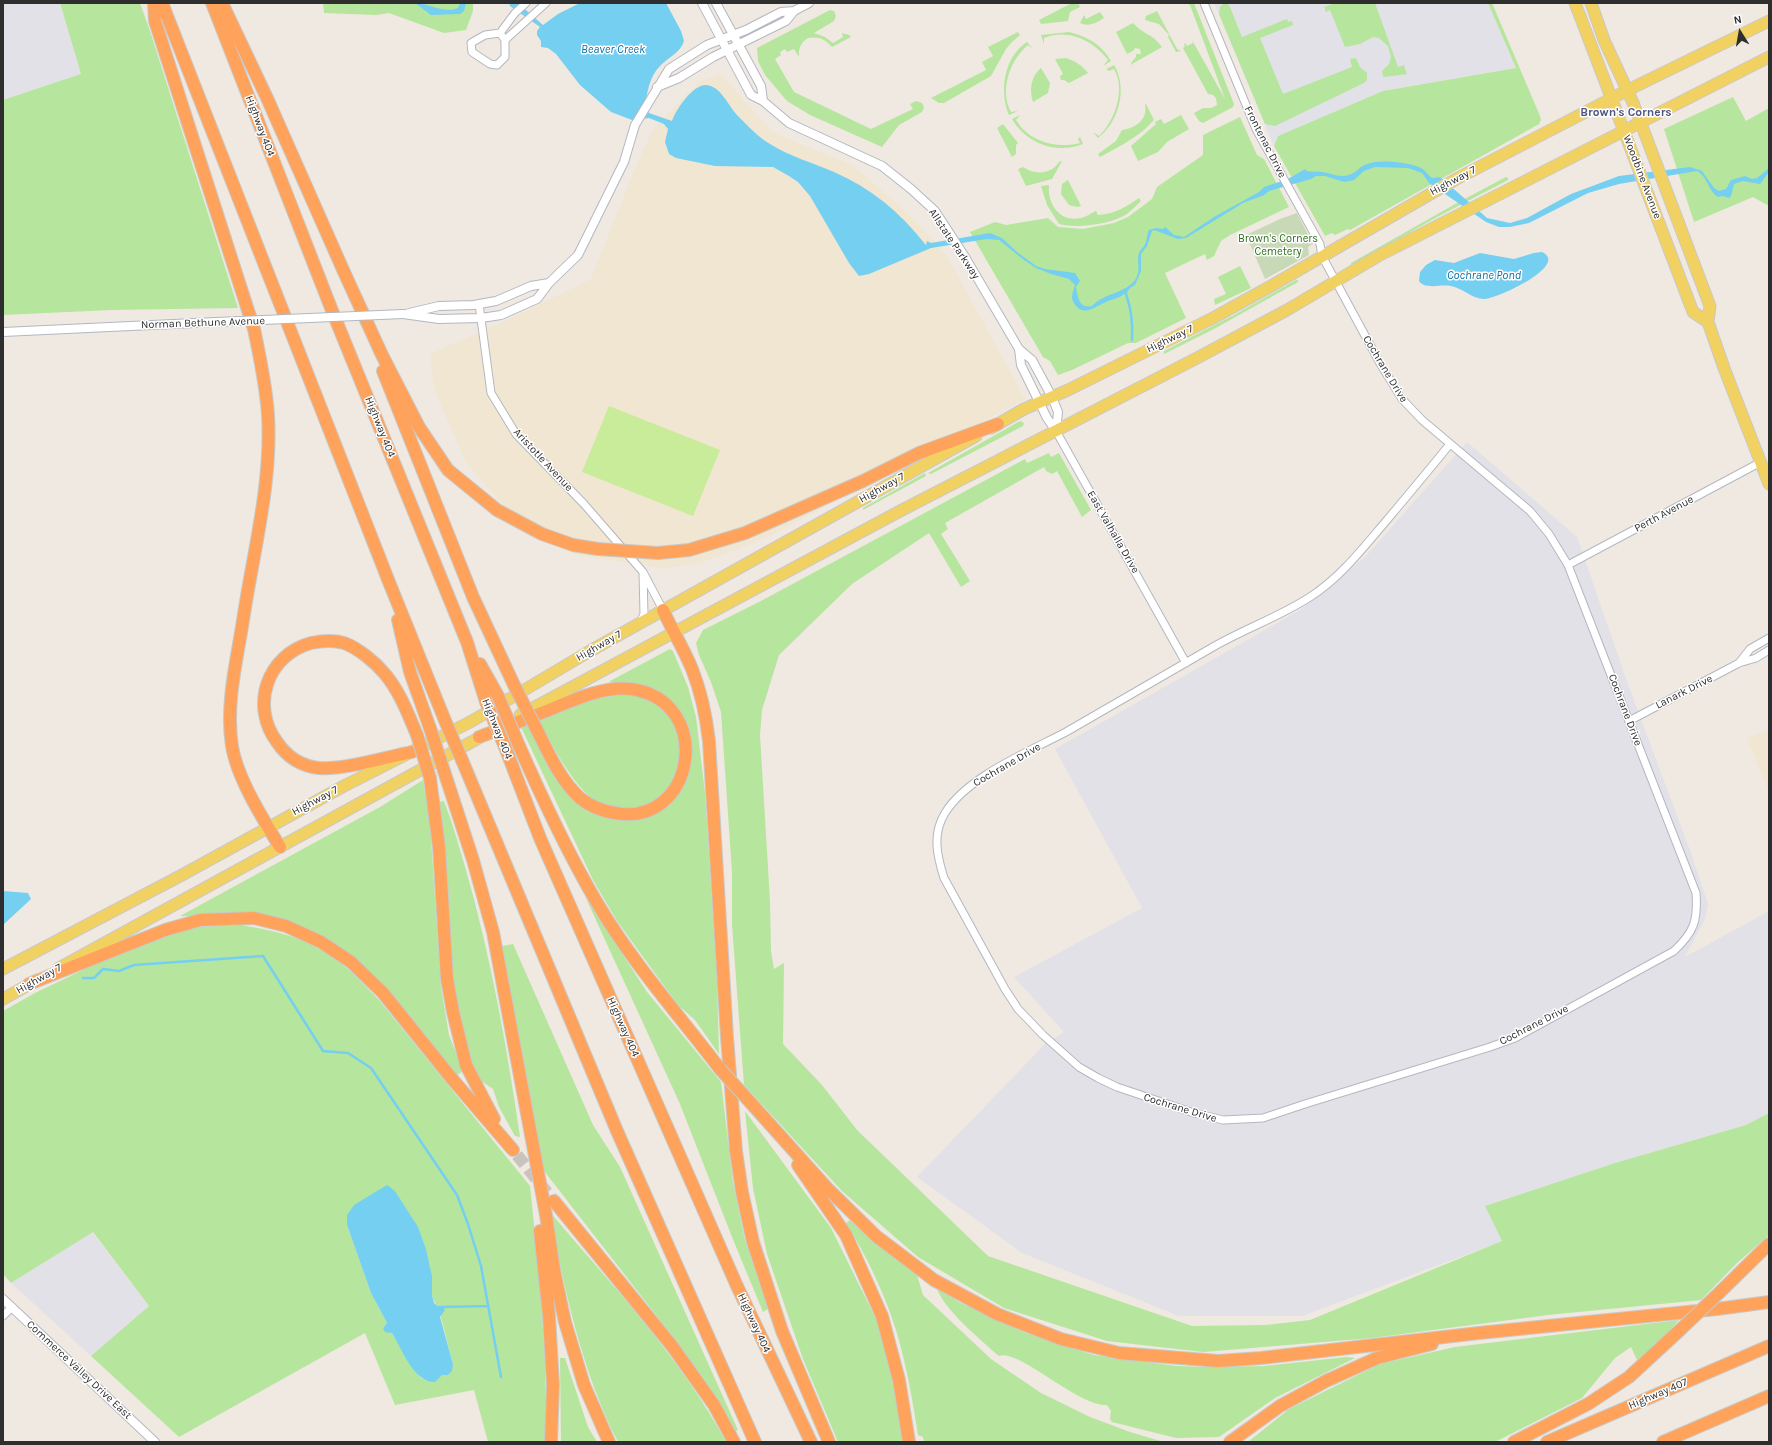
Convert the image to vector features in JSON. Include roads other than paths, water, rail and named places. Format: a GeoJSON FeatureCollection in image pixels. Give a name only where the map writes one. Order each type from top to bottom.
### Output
{"type":"FeatureCollection","features":[{"type":"Feature","properties":{"kind":"highway"},"geometry":{"type":"LineString","coordinates":[[154,3],[155,21],[254,329],[264,377],[268,415],[268,454],[261,514],[233,687],[230,726],[232,748],[241,776],[280,847]]}},
{"type":"Feature","properties":{"kind":"highway"},"geometry":{"type":"LineString","coordinates":[[162,3],[389,582],[446,723],[617,1131],[755,1442]]}},
{"type":"Feature","properties":{"kind":"highway","name":"Highway 404"},"geometry":{"type":"LineString","coordinates":[[212,3],[331,308],[467,642],[486,702],[540,838],[717,1242],[811,1442]]}},
{"type":"Feature","properties":{"kind":"highway"},"geometry":{"type":"LineString","coordinates":[[222,3],[267,98],[382,355],[419,427],[448,470],[497,510],[542,534],[573,545],[598,549],[658,553],[689,550],[745,533],[863,481],[919,453],[998,424]]}},
{"type":"Feature","properties":{"kind":"highway"},"geometry":{"type":"LineString","coordinates":[[344,272],[473,597],[514,685],[538,732],[569,786],[580,798],[599,811],[623,815],[637,814],[652,809],[665,800],[679,784],[685,765],[687,752],[681,724],[670,708],[651,695],[631,689],[603,691],[568,702],[479,737]]}},
{"type":"Feature","properties":{"kind":"highway"},"geometry":{"type":"LineString","coordinates":[[389,582],[410,672],[432,731],[473,860],[493,932],[565,1322],[584,1385],[609,1442]]}},
{"type":"Feature","properties":{"kind":"highway"},"geometry":{"type":"LineString","coordinates":[[663,610],[692,667],[705,706],[709,741],[727,1037],[736,1151],[742,1192],[753,1242],[782,1331],[829,1442]]}},
{"type":"Feature","properties":{"kind":"highway"},"geometry":{"type":"LineString","coordinates":[[29,984],[165,930],[200,920],[254,918],[286,926],[321,942],[351,962],[383,993],[453,1080],[515,1152],[485,1104],[466,1065],[453,1012],[447,979],[439,847],[430,778],[418,735],[400,696],[385,673],[362,653],[344,643],[320,641],[303,645],[286,654],[272,670],[266,686],[264,702],[265,716],[272,735],[283,751],[298,762],[318,768],[334,768],[412,752]]}},
{"type":"Feature","properties":{"kind":"highway"},"geometry":{"type":"LineString","coordinates":[[467,642],[498,696],[542,799],[596,902],[638,963],[720,1069],[827,1188],[882,1241],[934,1280],[997,1314],[1061,1339],[1119,1353],[1218,1361],[1261,1358],[1479,1332],[1710,1310],[1769,1302]]}},
{"type":"Feature","properties":{"kind":"highway"},"geometry":{"type":"LineString","coordinates":[[750,1102],[800,1168],[846,1235],[882,1316],[899,1380],[909,1442]]}},
{"type":"Feature","properties":{"kind":"highway"},"geometry":{"type":"LineString","coordinates":[[529,1130],[549,1316],[553,1385],[551,1442]]}},
{"type":"Feature","properties":{"kind":"highway"},"geometry":{"type":"LineString","coordinates":[[554,1201],[672,1346],[714,1405],[734,1442]]}},
{"type":"Feature","properties":{"kind":"highway"},"geometry":{"type":"LineString","coordinates":[[1514,1442],[1588,1404],[1629,1377],[1769,1244]]}},
{"type":"Feature","properties":{"kind":"highway"},"geometry":{"type":"LineString","coordinates":[[1719,1293],[1769,1256]]}},
{"type":"Feature","properties":{"kind":"highway"},"geometry":{"type":"LineString","coordinates":[[1230,1442],[1280,1406],[1326,1381],[1377,1358],[1479,1332]]}},
{"type":"Feature","properties":{"kind":"highway","name":"Highway 407"},"geometry":{"type":"LineString","coordinates":[[1548,1442],[1769,1346]]}},
{"type":"Feature","properties":{"kind":"highway"},"geometry":{"type":"LineString","coordinates":[[1662,1442],[1769,1396]]}},
{"type":"Feature","properties":{"kind":"main road","name":"Woodbine Avenue"},"geometry":{"type":"LineString","coordinates":[[1575,3],[1693,312],[1708,322]]}},
{"type":"Feature","properties":{"kind":"main road","name":"Woodbine Avenue"},"geometry":{"type":"LineString","coordinates":[[1591,3],[1604,40],[1628,90],[1710,306],[1708,322],[1724,368],[1769,484]]}},
{"type":"Feature","properties":{"kind":"main road","name":"Highway 7"},"geometry":{"type":"LineString","coordinates":[[3,969],[182,875],[268,826],[472,721],[663,610],[998,424],[1039,402],[1213,318],[1435,190],[1612,98],[1769,21]]}},
{"type":"Feature","properties":{"kind":"main road","name":"Highway 7"},"geometry":{"type":"LineString","coordinates":[[3,999],[479,737],[902,510],[1210,351],[1336,282],[1380,256],[1458,215],[1769,58]]}},
{"type":"Feature","properties":{"kind":"street"},"geometry":{"type":"LineString","coordinates":[[500,33],[505,40],[505,57],[497,65],[490,64],[472,52],[471,43],[485,35],[500,33],[515,13],[526,3]]}},
{"type":"Feature","properties":{"kind":"street"},"geometry":{"type":"LineString","coordinates":[[505,40],[546,3]]}},
{"type":"Feature","properties":{"kind":"street","name":"Allstate Parkway"},"geometry":{"type":"LineString","coordinates":[[702,3],[751,95],[763,101],[789,123],[882,166],[911,189],[935,212],[965,257],[1019,349],[1032,360],[1052,397],[1058,412],[1056,431]]}},
{"type":"Feature","properties":{"kind":"street"},"geometry":{"type":"LineString","coordinates":[[716,3],[761,86],[763,101]]}},
{"type":"Feature","properties":{"kind":"street"},"geometry":{"type":"LineString","coordinates":[[657,87],[679,78],[727,50],[786,21],[794,11],[809,3]]}},
{"type":"Feature","properties":{"kind":"street","name":"Frontenac Drive"},"geometry":{"type":"LineString","coordinates":[[1204,3],[1256,128],[1320,244],[1322,256],[1336,282]]}},
{"type":"Feature","properties":{"kind":"street","name":"Norman Bethune Avenue"},"geometry":{"type":"LineString","coordinates":[[402,314],[439,319],[481,318],[501,315],[537,299],[549,283],[578,255],[624,162],[635,126],[669,69],[692,54],[781,12],[794,11]]}},
{"type":"Feature","properties":{"kind":"street","name":"Cochrane Drive"},"geometry":{"type":"LineString","coordinates":[[1336,282],[1381,365],[1402,399],[1422,420],[1530,511],[1549,534],[1568,565],[1696,893],[1697,919],[1683,942],[1674,951],[1515,1038],[1264,1118],[1223,1120],[1194,1113],[1117,1087],[1079,1067],[1043,1035],[1018,1009],[1005,989],[944,878],[936,841],[938,827],[944,814],[964,790],[983,776],[1067,731],[1213,647],[1310,597],[1342,573],[1450,444]]}},
{"type":"Feature","properties":{"kind":"street","name":"Norman Bethune Avenue"},"geometry":{"type":"LineString","coordinates":[[3,332],[402,314],[439,306],[479,304],[496,301],[531,286],[549,283]]}},
{"type":"Feature","properties":{"kind":"street","name":"Aristotle Avenue"},"geometry":{"type":"LineString","coordinates":[[479,304],[491,393],[516,434],[584,504],[643,572],[663,610]]}},
{"type":"Feature","properties":{"kind":"street","name":"Allstate Parkway"},"geometry":{"type":"LineString","coordinates":[[1019,349],[1021,365],[1039,402]]}},
{"type":"Feature","properties":{"kind":"street","name":"East Valhalla Drive"},"geometry":{"type":"LineString","coordinates":[[1039,402],[1186,663]]}},
{"type":"Feature","properties":{"kind":"street","name":"Perth Avenue"},"geometry":{"type":"LineString","coordinates":[[1568,565],[1761,462]]}},
{"type":"Feature","properties":{"kind":"street"},"geometry":{"type":"LineString","coordinates":[[640,623],[644,614],[643,572]]}},
{"type":"Feature","properties":{"kind":"street","name":"Lanark Drive"},"geometry":{"type":"LineString","coordinates":[[1739,663],[1750,649],[1769,638]]}},
{"type":"Feature","properties":{"kind":"street","name":"Lanark Drive"},"geometry":{"type":"LineString","coordinates":[[1629,720],[1739,663],[1756,658],[1769,650]]}},
{"type":"Feature","properties":{"kind":"street","name":"Commerce Valley Drive East"},"geometry":{"type":"LineString","coordinates":[[3,1299],[155,1442]]}},
{"type":"Feature","properties":{"kind":"street"},"geometry":{"type":"LineString","coordinates":[[3,1316],[12,1307]]}},
{"type":"Feature","properties":{"kind":"water"},"geometry":{"type":"Polygon","coordinates":[[[415,3],[453,10],[458,8],[460,3],[466,3],[464,11],[460,14],[431,15],[415,3]]]}},
{"type":"Feature","properties":{"kind":"water","name":"Beaver Creek"},"geometry":{"type":"Polygon","coordinates":[[[509,3],[518,3],[543,25],[558,14],[580,3],[666,3],[681,31],[684,41],[680,49],[657,69],[651,79],[645,108],[649,113],[672,121],[677,111],[690,93],[701,86],[711,86],[724,97],[734,112],[753,131],[766,141],[785,152],[848,178],[872,193],[895,211],[926,245],[927,241],[931,243],[990,233],[1002,238],[1017,252],[1036,266],[1045,269],[1075,273],[1080,281],[1076,287],[1079,298],[1084,306],[1092,306],[1102,298],[1130,285],[1135,280],[1139,269],[1139,253],[1145,243],[1149,230],[1156,228],[1163,229],[1165,227],[1174,235],[1184,237],[1214,217],[1259,192],[1264,187],[1288,179],[1305,169],[1307,171],[1345,176],[1372,162],[1386,161],[1409,164],[1422,169],[1432,178],[1440,177],[1487,218],[1510,223],[1527,218],[1571,194],[1619,176],[1690,167],[1702,171],[1714,188],[1719,191],[1726,189],[1731,180],[1745,176],[1752,179],[1757,178],[1769,168],[1769,172],[1760,184],[1743,181],[1734,184],[1731,196],[1729,198],[1723,196],[1718,197],[1712,191],[1704,177],[1697,171],[1619,184],[1588,193],[1529,223],[1510,227],[1499,227],[1486,222],[1429,183],[1422,173],[1408,168],[1375,167],[1364,171],[1354,180],[1344,182],[1325,176],[1316,176],[1311,179],[1269,191],[1264,195],[1243,203],[1186,238],[1178,239],[1154,230],[1152,231],[1147,246],[1141,254],[1141,271],[1135,285],[1130,288],[1126,294],[1090,310],[1082,310],[1076,306],[1073,301],[1072,296],[1075,285],[1069,279],[1036,268],[999,240],[987,239],[931,248],[869,274],[859,276],[849,263],[810,196],[798,182],[773,167],[715,166],[676,158],[669,154],[665,142],[668,129],[664,124],[649,118],[632,120],[611,112],[580,85],[556,54],[548,48],[541,47],[541,41],[537,35],[537,31],[540,27],[510,6],[509,3]]]}},
{"type":"Feature","properties":{"kind":"water","name":"Cochrane Pond"},"geometry":{"type":"Polygon","coordinates":[[[1542,252],[1548,258],[1547,265],[1539,273],[1515,288],[1491,298],[1480,299],[1455,287],[1429,286],[1422,284],[1419,281],[1420,272],[1426,265],[1435,260],[1454,263],[1480,253],[1514,259],[1542,252]]]}},
{"type":"Feature","properties":{"kind":"water"},"geometry":{"type":"Polygon","coordinates":[[[3,891],[28,893],[31,899],[3,925],[3,891]]]}},
{"type":"Feature","properties":{"kind":"water"},"geometry":{"type":"Polygon","coordinates":[[[387,1185],[395,1191],[418,1227],[426,1249],[432,1276],[432,1295],[434,1303],[438,1306],[442,1306],[445,1310],[440,1317],[453,1364],[452,1371],[448,1375],[442,1375],[435,1382],[428,1381],[415,1371],[404,1356],[392,1333],[385,1332],[383,1328],[387,1323],[371,1293],[347,1225],[347,1215],[354,1205],[387,1185]]]}},
{"type":"Feature","properties":{"kind":"waterway"},"geometry":{"type":"LineString","coordinates":[[1126,294],[1131,317],[1132,340]]}},
{"type":"Feature","properties":{"kind":"waterway"},"geometry":{"type":"LineString","coordinates":[[83,978],[94,978],[103,969],[119,971],[134,965],[263,956],[323,1051],[348,1053],[371,1068],[457,1195],[481,1266],[501,1377]]}},
{"type":"Feature","properties":{"kind":"waterway"},"geometry":{"type":"LineString","coordinates":[[441,1307],[488,1306]]}},
{"type":"Feature","properties":{"kind":"tunnel"},"geometry":{"type":"LineString","coordinates":[[517,1155],[554,1201]]}},
{"type":"Feature","properties":{"kind":"district","name":"Brown's Corners"},"geometry":{"type":"Point","coordinates":[1626,113]}},
{"type":"Feature","properties":{"kind":"park label","name":"Brown's Corners Cemetery"},"geometry":{"type":"Point","coordinates":[1278,245]}}]}
